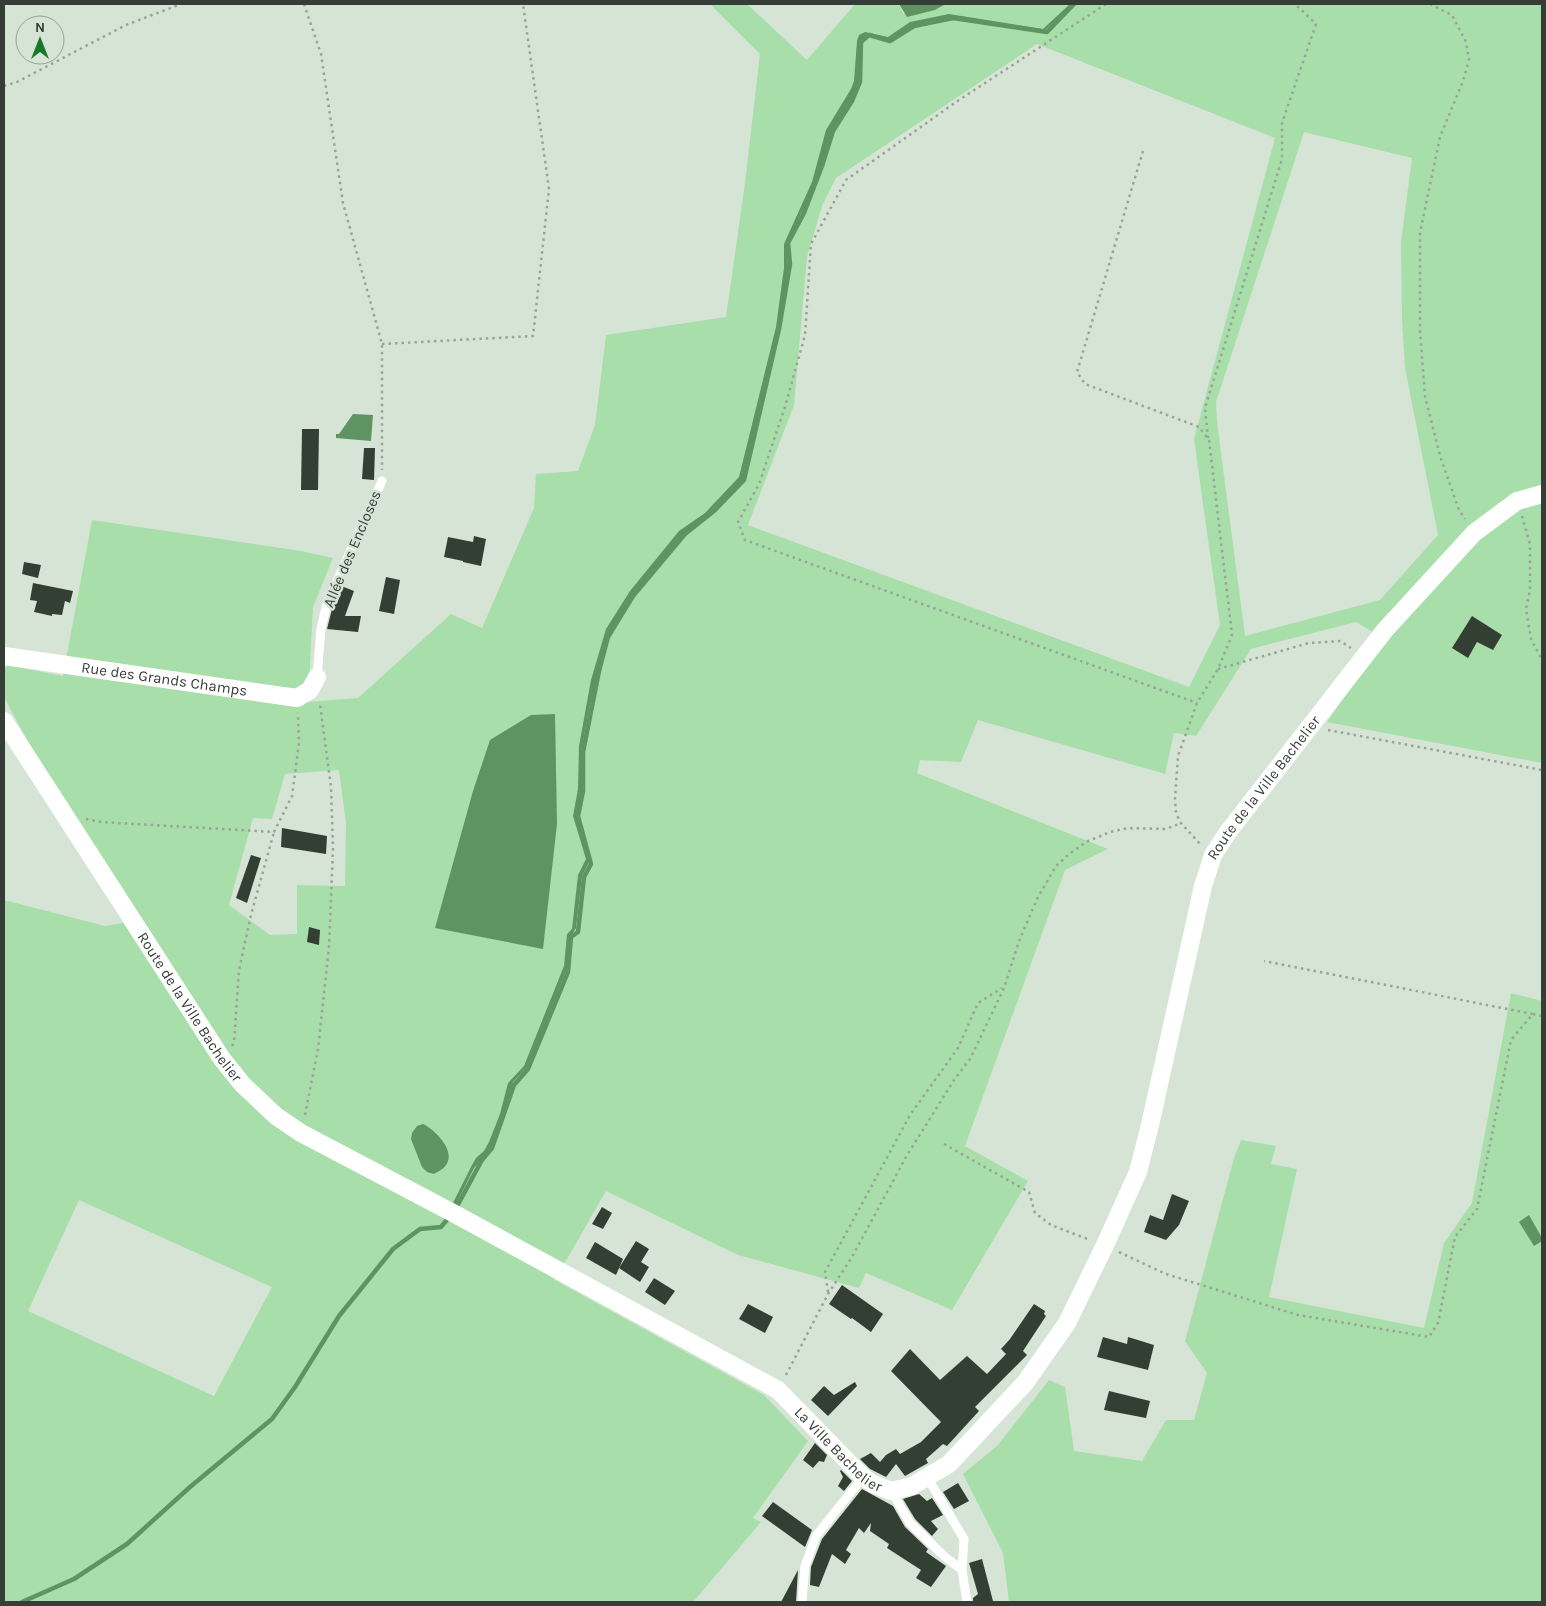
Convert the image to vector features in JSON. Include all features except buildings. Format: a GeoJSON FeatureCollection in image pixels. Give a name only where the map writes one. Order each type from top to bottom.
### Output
{"type":"FeatureCollection","features":[{"type":"Feature","properties":{"kind":"street","name":"Route de la Ville Bachelier"},"geometry":{"type":"LineString","coordinates":[[1138,1172],[1150,1126],[1203,886],[1213,855],[1228,832],[1309,726],[1385,630],[1474,533],[1517,501],[1542,494]]}},
{"type":"Feature","properties":{"kind":"street","name":"Rue des Grands Champs"},"geometry":{"type":"LineString","coordinates":[[4,656],[297,698]]}},
{"type":"Feature","properties":{"kind":"street"},"geometry":{"type":"LineString","coordinates":[[297,698],[310,690],[317,677]]}},
{"type":"Feature","properties":{"kind":"street","name":"Route de la Ville Bachelier"},"geometry":{"type":"LineString","coordinates":[[4,721],[222,1059],[243,1085],[276,1116],[301,1132],[453,1213]]}},
{"type":"Feature","properties":{"kind":"street","name":"La Ville Bachelier"},"geometry":{"type":"LineString","coordinates":[[453,1213],[778,1390],[863,1477],[891,1491],[912,1486],[949,1464],[1025,1383],[1067,1323],[1138,1172]]}},
{"type":"Feature","properties":{"kind":"lane","name":"Allée des Encloses"},"geometry":{"type":"LineString","coordinates":[[317,677],[321,629],[327,603],[382,481]]}},
{"type":"Feature","properties":{"kind":"lane"},"geometry":{"type":"LineString","coordinates":[[802,1602],[805,1566],[816,1536],[863,1477]]}},
{"type":"Feature","properties":{"kind":"lane"},"geometry":{"type":"LineString","coordinates":[[928,1477],[964,1539],[962,1570],[967,1602]]}},
{"type":"Feature","properties":{"kind":"lane"},"geometry":{"type":"LineString","coordinates":[[891,1491],[910,1523],[944,1556],[962,1570]]}},
{"type":"Feature","properties":{"kind":"path"},"geometry":{"type":"LineString","coordinates":[[4,86],[17,82],[126,25],[181,4]]}},
{"type":"Feature","properties":{"kind":"path"},"geometry":{"type":"LineString","coordinates":[[304,4],[321,54],[342,203],[382,344],[382,481]]}},
{"type":"Feature","properties":{"kind":"path"},"geometry":{"type":"LineString","coordinates":[[382,344],[533,336],[539,267],[549,189],[523,4]]}},
{"type":"Feature","properties":{"kind":"path"},"geometry":{"type":"LineString","coordinates":[[1106,4],[956,102],[846,180],[811,244],[805,335],[785,407],[760,484],[738,522],[746,540],[1197,703]]}},
{"type":"Feature","properties":{"kind":"path"},"geometry":{"type":"LineString","coordinates":[[1213,855],[1180,822],[1176,813],[1175,799],[1178,756],[1197,703],[1218,669],[1232,635],[1205,408],[1282,159],[1282,123],[1316,24],[1295,4]]}},
{"type":"Feature","properties":{"kind":"path"},"geometry":{"type":"LineString","coordinates":[[1430,4],[1452,15],[1466,42],[1469,60],[1463,81],[1440,137],[1420,232],[1420,331],[1426,396],[1440,456],[1459,510],[1474,533]]}},
{"type":"Feature","properties":{"kind":"path"},"geometry":{"type":"LineString","coordinates":[[1143,151],[1077,372],[1085,384],[1199,427],[1209,440]]}},
{"type":"Feature","properties":{"kind":"path"},"geometry":{"type":"LineString","coordinates":[[1517,501],[1530,544],[1530,590],[1526,609],[1531,639],[1542,660]]}},
{"type":"Feature","properties":{"kind":"path"},"geometry":{"type":"LineString","coordinates":[[1218,669],[1308,644],[1340,642],[1365,657]]}},
{"type":"Feature","properties":{"kind":"path"},"geometry":{"type":"LineString","coordinates":[[222,1059],[234,1042],[239,970],[251,915],[274,832],[292,796],[299,743],[297,698]]}},
{"type":"Feature","properties":{"kind":"path"},"geometry":{"type":"LineString","coordinates":[[301,1132],[318,1049],[329,947],[333,848],[332,813],[331,787],[320,704]]}},
{"type":"Feature","properties":{"kind":"path"},"geometry":{"type":"LineString","coordinates":[[1309,726],[1542,770]]}},
{"type":"Feature","properties":{"kind":"path"},"geometry":{"type":"LineString","coordinates":[[65,815],[100,822],[274,832]]}},
{"type":"Feature","properties":{"kind":"path"},"geometry":{"type":"LineString","coordinates":[[778,1390],[828,1294],[852,1258],[906,1157],[954,1080],[970,1059],[1004,988],[1019,941],[1038,897],[1056,866],[1088,841],[1110,832],[1128,828],[1164,829],[1175,826],[1180,822]]}},
{"type":"Feature","properties":{"kind":"path"},"geometry":{"type":"LineString","coordinates":[[1264,961],[1542,1016]]}},
{"type":"Feature","properties":{"kind":"path"},"geometry":{"type":"LineString","coordinates":[[828,1294],[825,1272],[910,1115],[958,1048],[978,1002],[1004,988]]}},
{"type":"Feature","properties":{"kind":"path"},"geometry":{"type":"LineString","coordinates":[[944,1144],[1028,1192],[1035,1213],[1051,1225],[1105,1245],[1166,1274],[1298,1315],[1429,1337],[1438,1323],[1455,1238],[1477,1209],[1511,1040],[1533,1014]]}},
{"type":"Feature","properties":{"kind":"shaded area"},"geometry":{"type":"Polygon","coordinates":[[[710,4],[747,4],[807,60],[855,4],[899,4],[903,14],[935,10],[946,4],[1542,4],[1542,763],[1327,722],[1385,639],[1356,622],[1251,649],[1196,736],[1174,733],[1165,774],[978,720],[961,762],[920,760],[917,773],[1108,849],[1065,870],[965,1146],[1028,1181],[952,1310],[866,1273],[859,1288],[738,1255],[606,1191],[567,1259],[553,1279],[764,1395],[808,1441],[753,1518],[761,1522],[693,1602],[4,1602],[4,900],[105,926],[123,923],[43,795],[53,788],[4,697],[4,671],[7,665],[63,676],[92,520],[301,551],[333,558],[313,607],[308,702],[358,698],[451,614],[482,628],[534,508],[536,474],[578,471],[595,425],[606,335],[726,317],[745,183],[760,54],[710,4]],[[1037,44],[836,178],[822,206],[807,257],[794,405],[748,525],[1189,687],[1220,625],[1194,439],[1275,138],[1037,44]],[[1304,132],[1216,402],[1245,636],[1380,600],[1438,535],[1405,368],[1401,242],[1412,158],[1304,132]],[[339,770],[285,774],[272,819],[253,818],[229,905],[270,935],[297,934],[297,885],[345,886],[346,824],[339,770]],[[79,1200],[28,1311],[214,1396],[272,1287],[79,1200]]]}},
{"type":"Feature","properties":{"kind":"shaded area"},"geometry":{"type":"Polygon","coordinates":[[[899,4],[946,4],[935,10],[907,17],[899,4]]]}},
{"type":"Feature","properties":{"kind":"shaded area"},"geometry":{"type":"Polygon","coordinates":[[[1070,4],[1074,4],[1044,31],[959,18],[947,18],[907,28],[888,40],[865,36],[860,44],[858,83],[855,92],[833,128],[812,191],[787,243],[788,268],[774,348],[742,480],[702,520],[682,535],[632,595],[607,637],[590,705],[581,752],[582,787],[577,818],[589,862],[582,876],[576,928],[571,936],[567,969],[527,1067],[513,1082],[495,1137],[486,1155],[474,1168],[455,1206],[452,1205],[476,1158],[484,1151],[489,1142],[500,1114],[508,1083],[524,1066],[564,966],[567,934],[572,929],[578,875],[586,859],[573,816],[578,789],[579,746],[591,680],[606,629],[630,591],[679,531],[705,513],[739,477],[776,327],[784,268],[784,244],[812,182],[826,130],[854,81],[859,35],[865,32],[888,37],[910,22],[949,14],[1043,29],[1070,4]]]}},
{"type":"Feature","properties":{"kind":"shaded area"},"geometry":{"type":"Polygon","coordinates":[[[353,414],[373,415],[371,441],[336,438],[336,434],[339,434],[353,414]]]}},
{"type":"Feature","properties":{"kind":"shaded area"},"geometry":{"type":"Polygon","coordinates":[[[555,714],[557,824],[543,949],[435,928],[473,791],[490,740],[531,715],[555,714]]]}},
{"type":"Feature","properties":{"kind":"shaded area"},"geometry":{"type":"Polygon","coordinates":[[[1511,993],[1542,1001],[1542,1602],[1009,1602],[1003,1553],[963,1474],[998,1445],[1049,1380],[1065,1387],[1074,1451],[1142,1461],[1166,1420],[1194,1420],[1207,1373],[1185,1341],[1234,1158],[1241,1140],[1276,1146],[1271,1164],[1297,1169],[1269,1297],[1424,1328],[1444,1243],[1472,1203],[1511,993]]]}},
{"type":"Feature","properties":{"kind":"shaded area"},"geometry":{"type":"Polygon","coordinates":[[[423,1124],[437,1134],[448,1150],[449,1156],[446,1166],[434,1174],[427,1172],[422,1167],[411,1139],[412,1133],[417,1126],[423,1124]]]}},
{"type":"Feature","properties":{"kind":"shaded area"},"geometry":{"type":"Polygon","coordinates":[[[1529,1215],[1542,1238],[1542,1241],[1534,1246],[1519,1222],[1529,1215]]]}},
{"type":"Feature","properties":{"kind":"waterway"},"geometry":{"type":"LineString","coordinates":[[455,1210],[482,1160],[492,1148],[514,1085],[528,1069],[568,972],[571,937],[578,932],[584,877],[591,864],[578,816],[583,791],[583,752],[599,671],[608,637],[633,596],[685,534],[714,511],[744,480],[779,329],[790,264],[788,243],[804,213],[833,131],[852,101],[860,82],[861,42],[869,35],[890,41],[914,26],[953,18],[1047,32],[1074,4]]}},
{"type":"Feature","properties":{"kind":"waterway"},"geometry":{"type":"LineString","coordinates":[[22,1602],[74,1579],[127,1544],[190,1487],[272,1419],[295,1387],[339,1316],[393,1249],[420,1229],[441,1227],[450,1216]]}}]}
